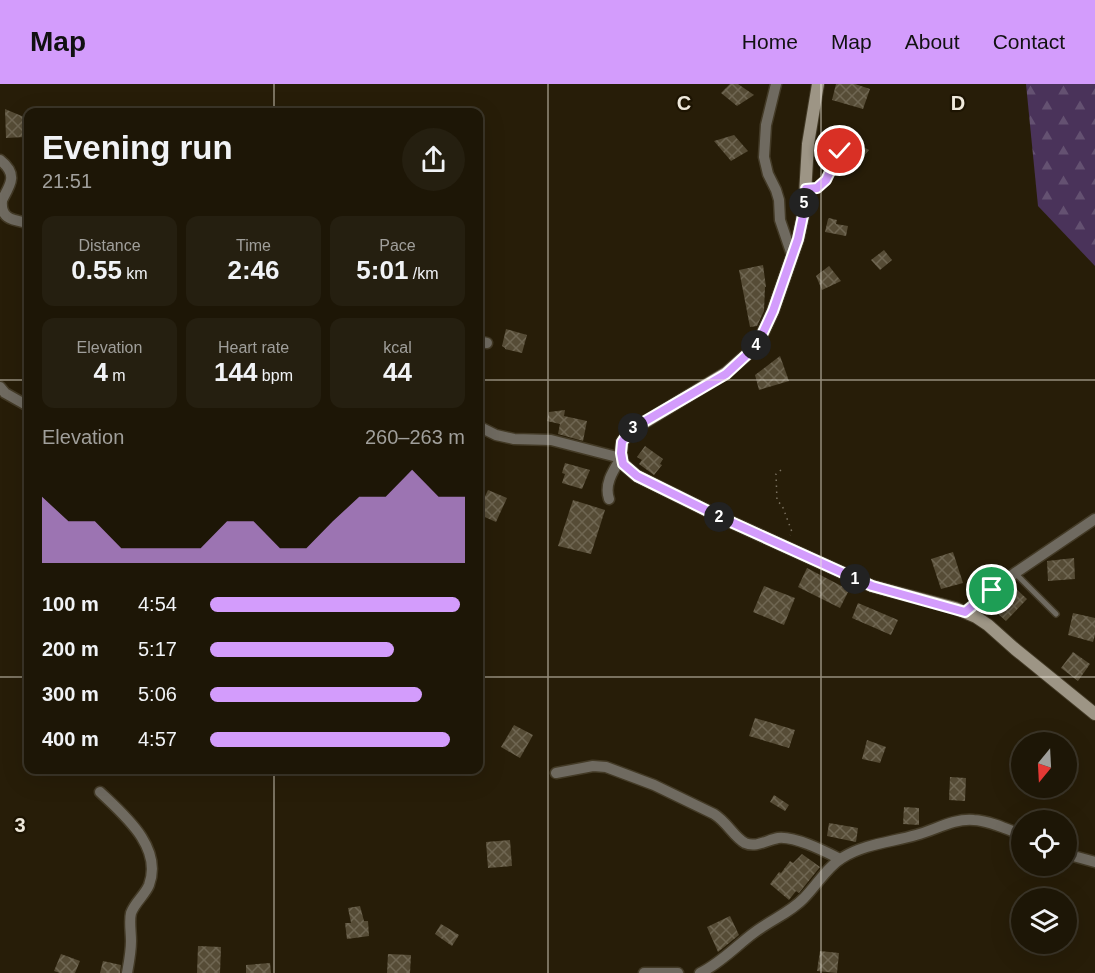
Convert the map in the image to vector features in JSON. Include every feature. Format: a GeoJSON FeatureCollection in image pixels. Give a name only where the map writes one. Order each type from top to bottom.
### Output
{"type":"FeatureCollection","features":[{"type":"Feature","properties":{"kind":"street"},"geometry":{"type":"LineString","coordinates":[[776,84],[766,125],[764,158],[768,174],[776,190],[783,229],[792,255]]}},
{"type":"Feature","properties":{"kind":"street"},"geometry":{"type":"LineString","coordinates":[[818,84],[808,144],[804,211],[792,255],[767,326],[752,350],[726,374],[630,430],[622,442],[623,464],[637,476],[784,547],[872,586],[976,617],[1095,714]]}},
{"type":"Feature","properties":{"kind":"street"},"geometry":{"type":"LineString","coordinates":[[0,160],[8,168],[12,177],[9,190],[1,199],[2,211],[7,217],[24,222]]}},
{"type":"Feature","properties":{"kind":"street"},"geometry":{"type":"LineString","coordinates":[[0,387],[5,393],[24,404]]}},
{"type":"Feature","properties":{"kind":"street"},"geometry":{"type":"LineString","coordinates":[[483,428],[496,435],[514,439],[551,440],[621,458]]}},
{"type":"Feature","properties":{"kind":"street"},"geometry":{"type":"LineString","coordinates":[[609,499],[606,491],[609,480],[621,458]]}},
{"type":"Feature","properties":{"kind":"street"},"geometry":{"type":"LineString","coordinates":[[965,612],[1015,573],[1095,519]]}},
{"type":"Feature","properties":{"kind":"street"},"geometry":{"type":"LineString","coordinates":[[556,773],[593,766],[616,770],[654,785],[714,814],[746,843],[754,845],[776,839],[788,839],[840,858]]}},
{"type":"Feature","properties":{"kind":"street"},"geometry":{"type":"LineString","coordinates":[[100,792],[126,817],[142,837],[152,866],[148,888],[131,913],[131,944],[127,973]]}},
{"type":"Feature","properties":{"kind":"street"},"geometry":{"type":"LineString","coordinates":[[700,973],[710,968],[754,932],[792,909],[840,858],[862,848],[917,835],[963,820],[974,820],[1011,830]]}},
{"type":"Feature","properties":{"kind":"street"},"geometry":{"type":"LineString","coordinates":[[1077,857],[1095,862]]}},
{"type":"Feature","properties":{"kind":"street"},"geometry":{"type":"LineString","coordinates":[[644,973],[678,973]]}},
{"type":"Feature","properties":{"kind":"lane"},"geometry":{"type":"LineString","coordinates":[[1015,573],[1056,614]]}},
{"type":"Feature","properties":{"kind":"path"},"geometry":{"type":"LineString","coordinates":[[806,189],[817,188],[826,180],[842,147]]}},
{"type":"Feature","properties":{"kind":"path"},"geometry":{"type":"LineString","coordinates":[[781,470],[776,474],[777,501],[782,506],[792,532],[784,547]]}},
{"type":"Feature","properties":{"kind":"green space"},"geometry":{"type":"Polygon","coordinates":[[[1026,84],[1095,84],[1095,266],[1038,206],[1026,84]]]}},
{"type":"Feature","properties":{"kind":"building"},"geometry":{"type":"Polygon","coordinates":[[[730,84],[738,84],[754,95],[737,106],[721,93],[730,84]]]}},
{"type":"Feature","properties":{"kind":"building"},"geometry":{"type":"Polygon","coordinates":[[[836,84],[855,84],[870,89],[863,109],[832,100],[836,84]]]}},
{"type":"Feature","properties":{"kind":"building"},"geometry":{"type":"Polygon","coordinates":[[[5,109],[24,117],[24,137],[6,138],[5,109]]]}},
{"type":"Feature","properties":{"kind":"building"},"geometry":{"type":"Polygon","coordinates":[[[734,135],[748,151],[731,161],[714,141],[734,135]]]}},
{"type":"Feature","properties":{"kind":"building"},"geometry":{"type":"Polygon","coordinates":[[[844,137],[869,150],[861,159],[841,144],[844,137]]]}},
{"type":"Feature","properties":{"kind":"building"},"geometry":{"type":"Polygon","coordinates":[[[829,218],[837,220],[836,224],[848,226],[846,236],[825,232],[829,218]]]}},
{"type":"Feature","properties":{"kind":"building"},"geometry":{"type":"Polygon","coordinates":[[[884,250],[892,260],[880,270],[871,260],[884,250]]]}},
{"type":"Feature","properties":{"kind":"building"},"geometry":{"type":"Polygon","coordinates":[[[763,265],[766,287],[764,311],[757,326],[750,327],[739,270],[763,265]]]}},
{"type":"Feature","properties":{"kind":"building"},"geometry":{"type":"Polygon","coordinates":[[[829,266],[841,281],[822,290],[816,276],[829,266]]]}},
{"type":"Feature","properties":{"kind":"building"},"geometry":{"type":"Polygon","coordinates":[[[506,329],[527,335],[522,353],[505,349],[502,346],[506,329]]]}},
{"type":"Feature","properties":{"kind":"building"},"geometry":{"type":"Polygon","coordinates":[[[780,356],[789,381],[759,390],[755,375],[780,356]]]}},
{"type":"Feature","properties":{"kind":"building"},"geometry":{"type":"Polygon","coordinates":[[[565,410],[564,416],[587,421],[583,441],[558,434],[560,424],[547,421],[549,412],[565,410]]]}},
{"type":"Feature","properties":{"kind":"building"},"geometry":{"type":"Polygon","coordinates":[[[645,446],[663,459],[660,464],[662,465],[654,475],[639,464],[642,460],[637,457],[645,446]]]}},
{"type":"Feature","properties":{"kind":"building"},"geometry":{"type":"Polygon","coordinates":[[[565,463],[590,470],[582,489],[562,483],[565,463]]]}},
{"type":"Feature","properties":{"kind":"building"},"geometry":{"type":"Polygon","coordinates":[[[488,490],[507,498],[496,522],[483,516],[483,500],[488,490]]]}},
{"type":"Feature","properties":{"kind":"building"},"geometry":{"type":"Polygon","coordinates":[[[573,500],[605,510],[591,554],[558,546],[573,500]]]}},
{"type":"Feature","properties":{"kind":"building"},"geometry":{"type":"Polygon","coordinates":[[[953,552],[963,583],[941,589],[931,559],[953,552]]]}},
{"type":"Feature","properties":{"kind":"building"},"geometry":{"type":"Polygon","coordinates":[[[1074,558],[1075,579],[1048,581],[1047,561],[1074,558]]]}},
{"type":"Feature","properties":{"kind":"building"},"geometry":{"type":"Polygon","coordinates":[[[807,568],[849,590],[840,608],[798,587],[807,568]]]}},
{"type":"Feature","properties":{"kind":"building"},"geometry":{"type":"Polygon","coordinates":[[[1012,585],[1027,599],[1006,621],[987,604],[1012,585]]]}},
{"type":"Feature","properties":{"kind":"building"},"geometry":{"type":"Polygon","coordinates":[[[764,586],[795,598],[784,625],[753,612],[764,586]]]}},
{"type":"Feature","properties":{"kind":"building"},"geometry":{"type":"Polygon","coordinates":[[[858,603],[898,620],[891,635],[852,618],[858,603]]]}},
{"type":"Feature","properties":{"kind":"building"},"geometry":{"type":"Polygon","coordinates":[[[1073,613],[1095,618],[1093,642],[1068,635],[1073,613]]]}},
{"type":"Feature","properties":{"kind":"building"},"geometry":{"type":"Polygon","coordinates":[[[1073,652],[1090,664],[1078,681],[1061,668],[1073,652]]]}},
{"type":"Feature","properties":{"kind":"building"},"geometry":{"type":"Polygon","coordinates":[[[755,718],[795,730],[789,748],[749,736],[755,718]]]}},
{"type":"Feature","properties":{"kind":"building"},"geometry":{"type":"Polygon","coordinates":[[[514,725],[533,735],[520,758],[501,747],[514,725]]]}},
{"type":"Feature","properties":{"kind":"building"},"geometry":{"type":"Polygon","coordinates":[[[867,740],[886,747],[880,763],[862,759],[867,740]]]}},
{"type":"Feature","properties":{"kind":"building"},"geometry":{"type":"Polygon","coordinates":[[[950,777],[966,778],[965,801],[949,800],[950,777]]]}},
{"type":"Feature","properties":{"kind":"building"},"geometry":{"type":"Polygon","coordinates":[[[774,795],[789,805],[785,811],[770,802],[774,795]]]}},
{"type":"Feature","properties":{"kind":"building"},"geometry":{"type":"Polygon","coordinates":[[[904,807],[919,808],[919,825],[903,824],[904,807]]]}},
{"type":"Feature","properties":{"kind":"building"},"geometry":{"type":"Polygon","coordinates":[[[829,823],[858,828],[856,842],[827,836],[829,823]]]}},
{"type":"Feature","properties":{"kind":"building"},"geometry":{"type":"Polygon","coordinates":[[[510,840],[512,866],[488,868],[486,842],[510,840]]]}},
{"type":"Feature","properties":{"kind":"building"},"geometry":{"type":"Polygon","coordinates":[[[802,854],[820,867],[799,893],[796,891],[789,900],[770,884],[790,861],[793,863],[802,854]]]}},
{"type":"Feature","properties":{"kind":"building"},"geometry":{"type":"Polygon","coordinates":[[[360,906],[364,921],[368,921],[369,936],[347,939],[345,923],[351,923],[348,908],[360,906]]]}},
{"type":"Feature","properties":{"kind":"building"},"geometry":{"type":"Polygon","coordinates":[[[730,916],[739,935],[718,952],[707,927],[730,916]]]}},
{"type":"Feature","properties":{"kind":"building"},"geometry":{"type":"Polygon","coordinates":[[[441,924],[459,935],[452,946],[435,934],[441,924]]]}},
{"type":"Feature","properties":{"kind":"building"},"geometry":{"type":"Polygon","coordinates":[[[198,946],[221,947],[220,973],[197,973],[198,946]]]}},
{"type":"Feature","properties":{"kind":"building"},"geometry":{"type":"Polygon","coordinates":[[[820,951],[839,953],[837,973],[817,971],[820,951]]]}},
{"type":"Feature","properties":{"kind":"building"},"geometry":{"type":"Polygon","coordinates":[[[61,954],[80,961],[75,973],[54,971],[61,954]]]}},
{"type":"Feature","properties":{"kind":"building"},"geometry":{"type":"Polygon","coordinates":[[[388,954],[411,955],[410,973],[387,973],[388,954]]]}},
{"type":"Feature","properties":{"kind":"building"},"geometry":{"type":"Polygon","coordinates":[[[103,961],[121,965],[120,973],[100,973],[103,961]]]}},
{"type":"Feature","properties":{"kind":"building"},"geometry":{"type":"Polygon","coordinates":[[[270,963],[271,973],[246,973],[246,965],[270,963]]]}},
{"type":"Feature","properties":{"kind":"route"},"geometry":{"type":"LineString","coordinates":[[840,151],[826,180],[817,188],[806,189],[798,239],[773,311],[760,339],[742,361],[726,374],[630,430],[622,442],[623,464],[644,480],[872,586],[965,612],[992,590]]}}]}
